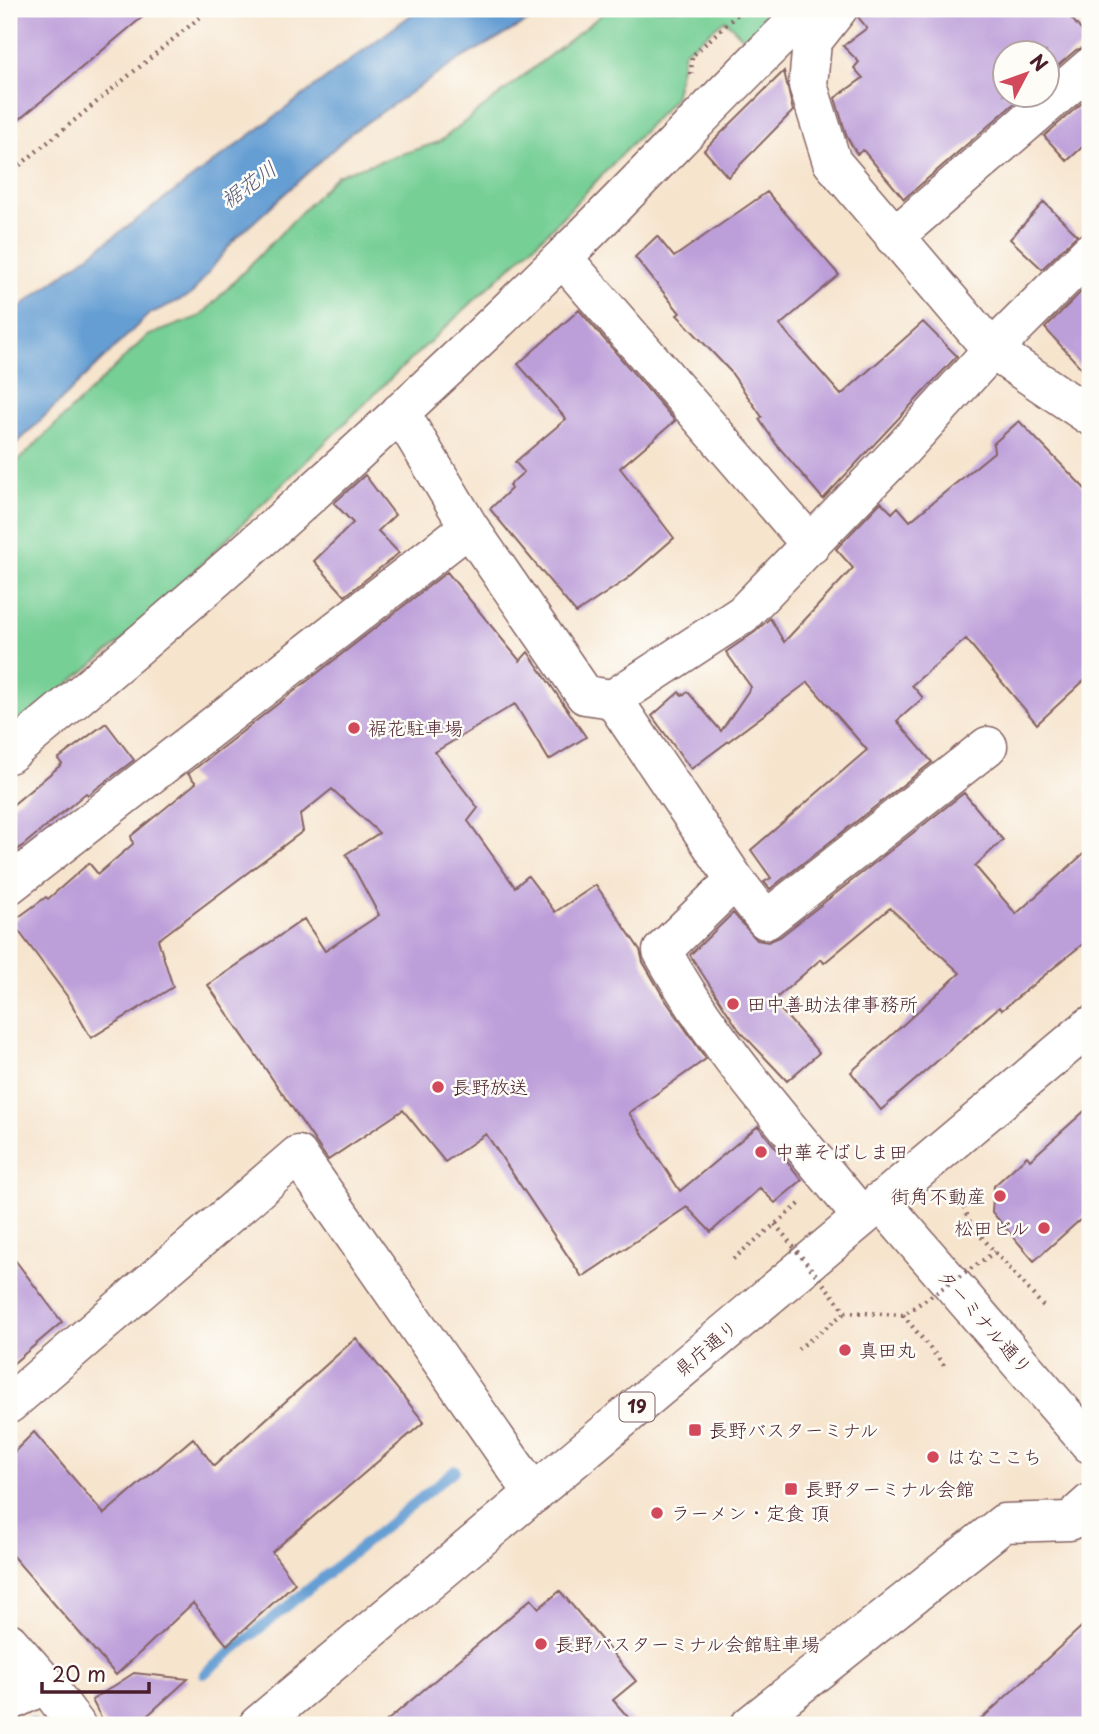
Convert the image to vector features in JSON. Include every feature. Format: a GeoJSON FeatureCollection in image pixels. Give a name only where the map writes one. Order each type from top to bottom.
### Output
{"type":"FeatureCollection","features":[{"type":"Feature","properties":{"kind":"main road"},"geometry":{"type":"LineString","coordinates":[[9,754],[139,647],[400,412],[563,258],[744,70],[808,9]]}},
{"type":"Feature","properties":{"kind":"main road"},"geometry":{"type":"LineString","coordinates":[[838,9],[812,42],[808,85],[832,162],[992,350],[1089,412]]}},
{"type":"Feature","properties":{"kind":"main road"},"geometry":{"type":"LineString","coordinates":[[894,237],[1090,67]]}},
{"type":"Feature","properties":{"kind":"main road"},"geometry":{"type":"LineString","coordinates":[[400,412],[469,527],[585,695],[613,699],[743,614],[811,545],[992,350],[1090,252]]}},
{"type":"Feature","properties":{"kind":"main road"},"geometry":{"type":"LineString","coordinates":[[563,258],[811,545]]}},
{"type":"Feature","properties":{"kind":"main road"},"geometry":{"type":"LineString","coordinates":[[9,885],[469,527]]}},
{"type":"Feature","properties":{"kind":"main road"},"geometry":{"type":"LineString","coordinates":[[613,699],[735,880],[766,920],[988,746]]}},
{"type":"Feature","properties":{"kind":"main road","name":"ターミナル通り"},"geometry":{"type":"LineString","coordinates":[[735,880],[662,951],[689,999],[723,1047],[1090,1444]]}},
{"type":"Feature","properties":{"kind":"main road","name":"県庁通り"},"geometry":{"type":"LineString","coordinates":[[258,1725],[1090,1026]]}},
{"type":"Feature","properties":{"kind":"main road"},"geometry":{"type":"LineString","coordinates":[[9,1404],[298,1156],[534,1494]]}},
{"type":"Feature","properties":{"kind":"main road"},"geometry":{"type":"LineString","coordinates":[[750,1725],[1004,1523],[1070,1521],[1090,1503]]}},
{"type":"Feature","properties":{"kind":"main road"},"geometry":{"type":"LineString","coordinates":[[9,1642],[46,1684],[76,1725]]}},
{"type":"Feature","properties":{"kind":"main road"},"geometry":{"type":"LineString","coordinates":[[9,1702],[46,1684]]}},
{"type":"Feature","properties":{"kind":"path"},"geometry":{"type":"LineString","coordinates":[[9,174],[210,9]]}},
{"type":"Feature","properties":{"kind":"path"},"geometry":{"type":"LineString","coordinates":[[733,1259],[809,1195]]}},
{"type":"Feature","properties":{"kind":"path"},"geometry":{"type":"LineString","coordinates":[[964,1208],[971,1224],[1043,1306]]}},
{"type":"Feature","properties":{"kind":"path"},"geometry":{"type":"LineString","coordinates":[[775,1224],[846,1312]]}},
{"type":"Feature","properties":{"kind":"path"},"geometry":{"type":"LineString","coordinates":[[798,1349],[846,1312],[903,1315],[995,1252]]}},
{"type":"Feature","properties":{"kind":"path"},"geometry":{"type":"LineString","coordinates":[[903,1315],[947,1369]]}},
{"type":"Feature","properties":{"kind":"green space"},"geometry":{"type":"Polygon","coordinates":[[[609,9],[793,9],[753,47],[725,20],[684,52],[674,99],[549,231],[394,375],[128,636],[9,732],[9,470],[147,336],[201,316],[337,175],[439,142],[609,9]]]}},
{"type":"Feature","properties":{"kind":"water","name":"裾花川"},"geometry":{"type":"Polygon","coordinates":[[[419,9],[550,9],[457,61],[351,133],[233,241],[191,295],[149,314],[9,451],[9,315],[419,9]]]}},
{"type":"Feature","properties":{"kind":"building"},"geometry":{"type":"Polygon","coordinates":[[[22,9],[152,9],[9,128],[9,20],[22,9]]]}},
{"type":"Feature","properties":{"kind":"building"},"geometry":{"type":"Polygon","coordinates":[[[859,9],[1064,9],[1090,41],[1090,46],[1076,50],[1060,64],[1060,38],[990,38],[990,108],[1009,108],[904,199],[863,150],[857,154],[847,137],[835,98],[863,78],[854,68],[859,62],[843,46],[867,28],[858,17],[859,9]]]}},
{"type":"Feature","properties":{"kind":"building"},"geometry":{"type":"Polygon","coordinates":[[[784,71],[793,111],[728,177],[704,150],[784,71]]]}},
{"type":"Feature","properties":{"kind":"building"},"geometry":{"type":"Polygon","coordinates":[[[1090,96],[1090,140],[1067,161],[1044,136],[1090,96]]]}},
{"type":"Feature","properties":{"kind":"building"},"geometry":{"type":"Polygon","coordinates":[[[767,192],[839,275],[780,325],[841,395],[923,322],[957,356],[823,499],[776,444],[759,419],[762,417],[730,371],[677,315],[680,313],[635,257],[657,236],[674,257],[767,192]]]}},
{"type":"Feature","properties":{"kind":"building"},"geometry":{"type":"Polygon","coordinates":[[[1044,202],[1077,235],[1042,269],[1010,239],[1044,202]]]}},
{"type":"Feature","properties":{"kind":"building"},"geometry":{"type":"Polygon","coordinates":[[[1090,283],[1090,378],[1045,328],[1090,283]]]}},
{"type":"Feature","properties":{"kind":"building"},"geometry":{"type":"Polygon","coordinates":[[[579,310],[675,421],[620,468],[674,538],[627,579],[576,613],[490,509],[511,489],[509,485],[524,472],[515,462],[566,419],[518,364],[579,310]]]}},
{"type":"Feature","properties":{"kind":"building"},"geometry":{"type":"Polygon","coordinates":[[[1019,421],[1090,494],[1090,675],[1037,724],[966,639],[912,685],[923,698],[897,721],[932,762],[770,889],[764,882],[771,878],[751,850],[867,750],[808,682],[691,769],[652,716],[679,692],[682,695],[688,692],[721,731],[751,687],[726,652],[770,618],[784,642],[853,568],[836,549],[881,502],[892,513],[898,507],[910,521],[994,452],[993,444],[1019,421]]]}},
{"type":"Feature","properties":{"kind":"building"},"geometry":{"type":"Polygon","coordinates":[[[365,475],[395,515],[378,531],[399,553],[345,596],[314,561],[353,523],[334,503],[365,475]]]}},
{"type":"Feature","properties":{"kind":"building"},"geometry":{"type":"Polygon","coordinates":[[[447,572],[520,661],[528,652],[586,737],[549,760],[515,704],[435,752],[478,808],[468,821],[515,887],[528,876],[555,912],[596,885],[640,950],[643,962],[664,998],[706,1059],[629,1113],[680,1191],[758,1126],[802,1180],[775,1203],[760,1188],[711,1232],[687,1207],[582,1277],[486,1134],[445,1162],[403,1110],[328,1160],[208,985],[304,919],[325,951],[379,915],[346,854],[379,833],[332,789],[300,815],[303,831],[158,940],[173,987],[91,1038],[67,996],[12,922],[46,897],[48,899],[89,863],[98,874],[133,844],[131,836],[196,783],[188,774],[447,572]]]}},
{"type":"Feature","properties":{"kind":"building"},"geometry":{"type":"Polygon","coordinates":[[[106,723],[134,760],[88,795],[86,793],[9,857],[9,808],[62,764],[58,759],[106,723]]]}},
{"type":"Feature","properties":{"kind":"building"},"geometry":{"type":"Polygon","coordinates":[[[964,793],[1003,840],[975,866],[1016,914],[1090,848],[1090,938],[1002,1010],[999,1007],[881,1110],[851,1072],[960,973],[890,908],[824,963],[821,959],[773,1001],[819,1053],[787,1081],[739,1030],[690,955],[733,913],[757,940],[768,942],[780,937],[964,793]]]}},
{"type":"Feature","properties":{"kind":"building"},"geometry":{"type":"Polygon","coordinates":[[[1090,1106],[1090,1211],[1034,1261],[992,1212],[994,1186],[1027,1156],[1030,1160],[1090,1106]]]}},
{"type":"Feature","properties":{"kind":"building"},"geometry":{"type":"Polygon","coordinates":[[[9,1252],[62,1322],[9,1367],[9,1252]]]}},
{"type":"Feature","properties":{"kind":"building"},"geometry":{"type":"Polygon","coordinates":[[[356,1338],[424,1422],[272,1552],[295,1583],[227,1645],[193,1603],[116,1675],[9,1552],[9,1457],[34,1432],[104,1514],[193,1438],[214,1466],[356,1338]]]}},
{"type":"Feature","properties":{"kind":"building","name":"長野バスターミナル会館駐車場"},"geometry":{"type":"Polygon","coordinates":[[[560,1591],[636,1681],[613,1700],[635,1725],[382,1725],[531,1599],[539,1608],[560,1591]]]}},
{"type":"Feature","properties":{"kind":"building"},"geometry":{"type":"Polygon","coordinates":[[[1090,1619],[1090,1725],[975,1725],[1090,1619]]]}},
{"type":"Feature","properties":{"kind":"building"},"geometry":{"type":"Polygon","coordinates":[[[134,1673],[188,1679],[137,1725],[105,1725],[92,1700],[134,1673]]]}},
{"type":"Feature","properties":{"kind":"waterway"},"geometry":{"type":"LineString","coordinates":[[204,1674],[455,1470]]}},
{"type":"Feature","properties":{"kind":"waterway"},"geometry":{"type":"LineString","coordinates":[[25,1725],[32,1722]]}},
{"type":"Feature","properties":{"kind":"place","name":"裾花駐車場"},"geometry":{"type":"Point","coordinates":[354,728]}},
{"type":"Feature","properties":{"kind":"place","name":"田中善助法律事務所"},"geometry":{"type":"Point","coordinates":[733,1004]}},
{"type":"Feature","properties":{"kind":"place","name":"長野放送"},"geometry":{"type":"Point","coordinates":[438,1087]}},
{"type":"Feature","properties":{"kind":"place","name":"中華そばしま田"},"geometry":{"type":"Point","coordinates":[761,1152]}},
{"type":"Feature","properties":{"kind":"place","name":"街角不動産"},"geometry":{"type":"Point","coordinates":[1000,1196]}},
{"type":"Feature","properties":{"kind":"place","name":"松田ビル"},"geometry":{"type":"Point","coordinates":[1044,1228]}},
{"type":"Feature","properties":{"kind":"place","name":"真田丸"},"geometry":{"type":"Point","coordinates":[845,1350]}},
{"type":"Feature","properties":{"kind":"place","name":"長野バスターミナル"},"geometry":{"type":"Point","coordinates":[695,1430]}},
{"type":"Feature","properties":{"kind":"place","name":"はなここち"},"geometry":{"type":"Point","coordinates":[933,1457]}},
{"type":"Feature","properties":{"kind":"place","name":"長野ターミナル会館"},"geometry":{"type":"Point","coordinates":[791,1489]}},
{"type":"Feature","properties":{"kind":"place","name":"ラーメン・定食 頂"},"geometry":{"type":"Point","coordinates":[657,1513]}},
{"type":"Feature","properties":{"kind":"place","name":"長野バスターミナル会館駐車場"},"geometry":{"type":"Point","coordinates":[541,1644]}}]}
